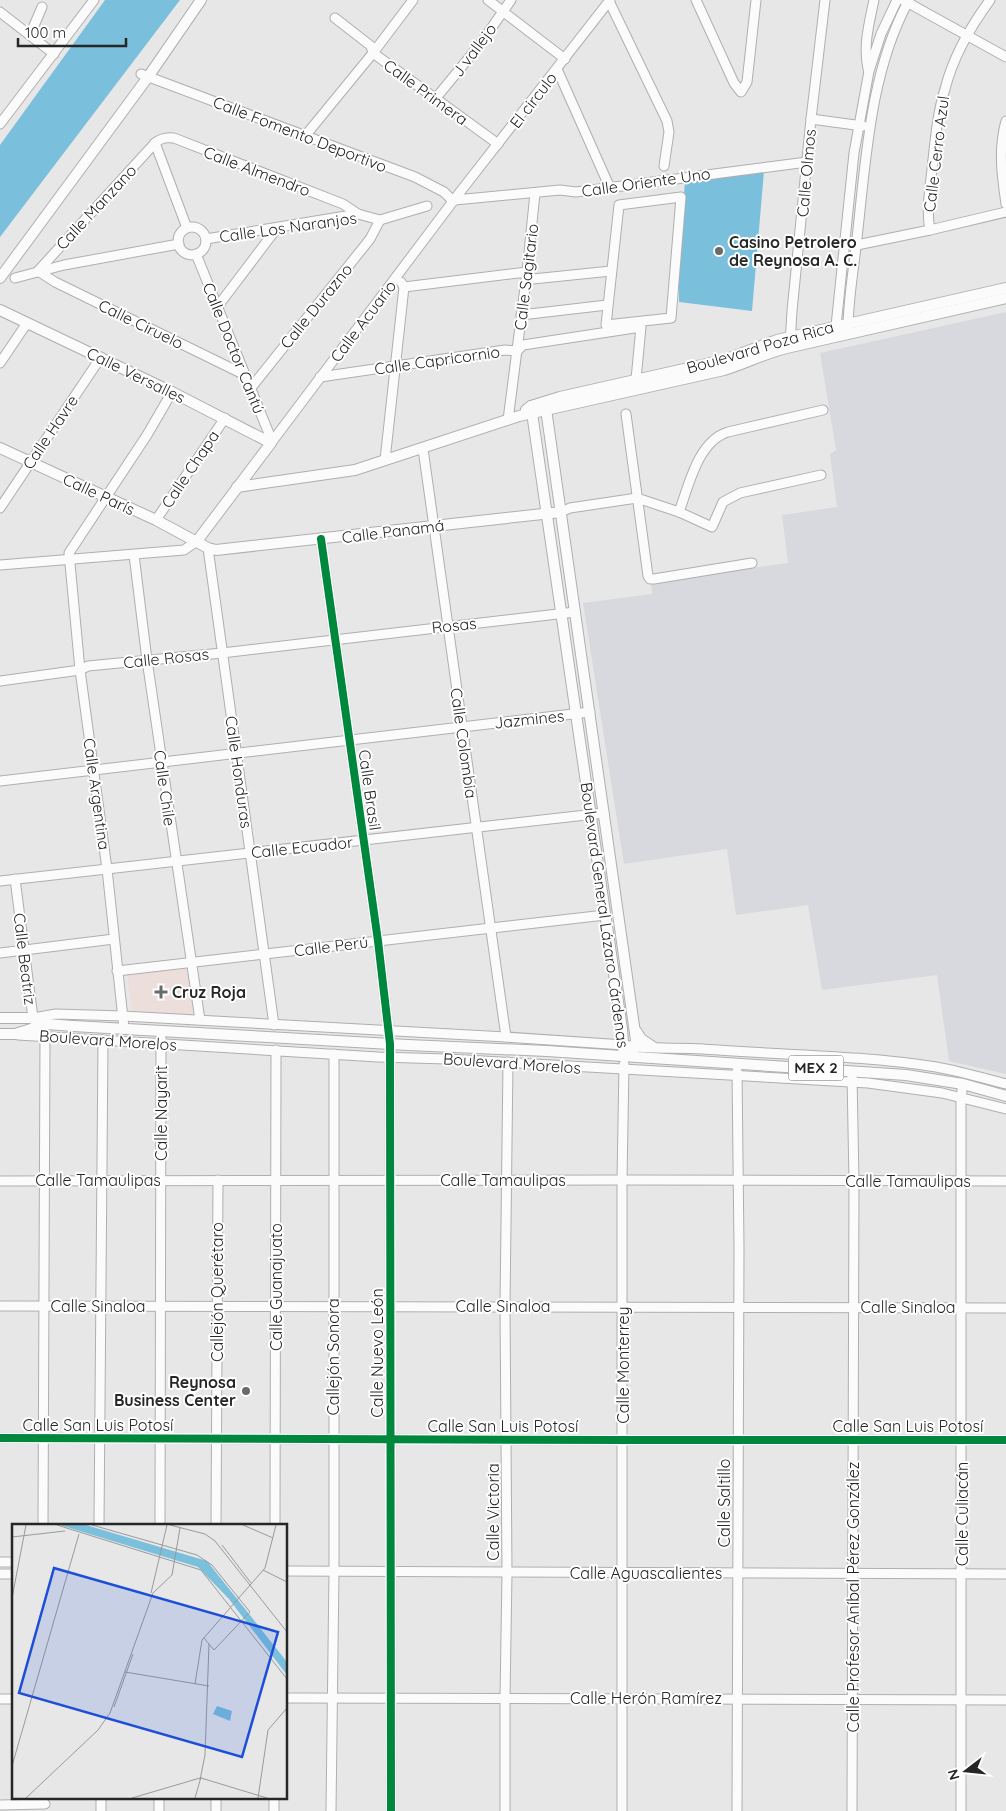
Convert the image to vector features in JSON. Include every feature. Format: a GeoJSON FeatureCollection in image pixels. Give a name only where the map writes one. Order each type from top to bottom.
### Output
{"type":"FeatureCollection","features":[{"type":"Feature","properties":{"kind":"main road"},"geometry":{"type":"LineString","coordinates":[[0,278],[127,104],[194,0]]}},
{"type":"Feature","properties":{"kind":"main road"},"geometry":{"type":"LineString","coordinates":[[0,267],[201,0]]}},
{"type":"Feature","properties":{"kind":"main road","name":"Boulevard Poza Rica"},"geometry":{"type":"LineString","coordinates":[[237,487],[355,470],[423,449],[508,420],[531,410],[636,379],[724,360],[765,343],[790,342],[1006,288]]}},
{"type":"Feature","properties":{"kind":"main road","name":"Boulevard Poza Rica"},"geometry":{"type":"LineString","coordinates":[[848,328],[1006,298]]}},
{"type":"Feature","properties":{"kind":"main road","name":"Calle Versalles"},"geometry":{"type":"LineString","coordinates":[[0,310],[101,357],[271,442]]}},
{"type":"Feature","properties":{"kind":"main road","name":"Boulevard Poza Rica"},"geometry":{"type":"LineString","coordinates":[[546,406],[724,370],[741,365],[790,342]]}},
{"type":"Feature","properties":{"kind":"main road","name":"Boulevard General Lázaro Cárdenas"},"geometry":{"type":"LineString","coordinates":[[546,406],[635,1030],[636,1047],[624,1056]]}},
{"type":"Feature","properties":{"kind":"main road","name":"Boulevard General Lázaro Cárdenas"},"geometry":{"type":"LineString","coordinates":[[531,410],[624,1045],[624,1056]]}},
{"type":"Feature","properties":{"kind":"main road","name":"Calle Acuario"},"geometry":{"type":"LineString","coordinates":[[197,542],[271,442]]}},
{"type":"Feature","properties":{"kind":"main road","name":"Calle París"},"geometry":{"type":"LineString","coordinates":[[0,448],[156,520],[197,542]]}},
{"type":"Feature","properties":{"kind":"main road","name":"Calle Panamá"},"geometry":{"type":"LineString","coordinates":[[197,542],[208,548],[224,550],[561,512]]}},
{"type":"Feature","properties":{"kind":"main road"},"geometry":{"type":"LineString","coordinates":[[605,916],[611,927],[615,944],[617,946],[623,945]]}},
{"type":"Feature","properties":{"kind":"main road","name":"Boulevard Morelos"},"geometry":{"type":"LineString","coordinates":[[0,1018],[39,1023],[160,1031],[624,1056],[906,1074],[963,1084],[1006,1096]]}},
{"type":"Feature","properties":{"kind":"main road","name":"Boulevard Morelos"},"geometry":{"type":"LineString","coordinates":[[0,1034],[15,1034],[39,1023]]}},
{"type":"Feature","properties":{"kind":"main road"},"geometry":{"type":"LineString","coordinates":[[635,1030],[641,1039],[653,1047]]}},
{"type":"Feature","properties":{"kind":"main road"},"geometry":{"type":"LineString","coordinates":[[759,1065],[760,1054]]}},
{"type":"Feature","properties":{"kind":"main road"},"geometry":{"type":"LineString","coordinates":[[934,1079],[935,1067]]}},
{"type":"Feature","properties":{"kind":"street"},"geometry":{"type":"LineString","coordinates":[[0,124],[14,103],[54,54],[94,0]]}},
{"type":"Feature","properties":{"kind":"street"},"geometry":{"type":"LineString","coordinates":[[305,136],[373,53],[413,0]]}},
{"type":"Feature","properties":{"kind":"street"},"geometry":{"type":"LineString","coordinates":[[488,0],[565,59]]}},
{"type":"Feature","properties":{"kind":"street","name":"J vallejo"},"geometry":{"type":"LineString","coordinates":[[436,98],[480,43],[511,0]]}},
{"type":"Feature","properties":{"kind":"street"},"geometry":{"type":"LineString","coordinates":[[696,0],[734,83],[741,92],[747,82],[756,0]]}},
{"type":"Feature","properties":{"kind":"street","name":"Calle Olmos"},"geometry":{"type":"LineString","coordinates":[[790,342],[811,119],[825,0]]}},
{"type":"Feature","properties":{"kind":"street"},"geometry":{"type":"LineString","coordinates":[[869,71],[865,54],[874,0]]}},
{"type":"Feature","properties":{"kind":"street"},"geometry":{"type":"LineString","coordinates":[[836,331],[854,153],[859,125],[869,71],[881,34],[897,0]]}},
{"type":"Feature","properties":{"kind":"street","name":"Calle Cerro Azul"},"geometry":{"type":"LineString","coordinates":[[930,230],[928,222],[931,175],[944,90],[952,67],[990,0]]}},
{"type":"Feature","properties":{"kind":"street"},"geometry":{"type":"LineString","coordinates":[[609,1],[667,121],[668,132],[664,166]]}},
{"type":"Feature","properties":{"kind":"street","name":"El circulo"},"geometry":{"type":"LineString","coordinates":[[455,200],[609,1]]}},
{"type":"Feature","properties":{"kind":"street"},"geometry":{"type":"LineString","coordinates":[[848,328],[866,155],[880,73],[907,1],[1006,57]]}},
{"type":"Feature","properties":{"kind":"street"},"geometry":{"type":"LineString","coordinates":[[30,35],[42,7]]}},
{"type":"Feature","properties":{"kind":"street"},"geometry":{"type":"LineString","coordinates":[[0,12],[54,54]]}},
{"type":"Feature","properties":{"kind":"street","name":"Calle Primera"},"geometry":{"type":"LineString","coordinates":[[335,18],[371,46],[373,53],[498,144]]}},
{"type":"Feature","properties":{"kind":"street"},"geometry":{"type":"LineString","coordinates":[[557,69],[610,188]]}},
{"type":"Feature","properties":{"kind":"street","name":"Calle Fomento Deportivo"},"geometry":{"type":"LineString","coordinates":[[145,76],[415,177],[455,200]]}},
{"type":"Feature","properties":{"kind":"street"},"geometry":{"type":"LineString","coordinates":[[811,119],[871,127]]}},
{"type":"Feature","properties":{"kind":"street"},"geometry":{"type":"LineString","coordinates":[[1006,121],[1001,157],[1006,204]]}},
{"type":"Feature","properties":{"kind":"street","name":"Calle Almendro"},"geometry":{"type":"LineString","coordinates":[[155,143],[161,139],[174,138],[343,204],[358,214]]}},
{"type":"Feature","properties":{"kind":"street"},"geometry":{"type":"LineString","coordinates":[[155,143],[187,228]]}},
{"type":"Feature","properties":{"kind":"street","name":"Calle Manzano"},"geometry":{"type":"LineString","coordinates":[[38,271],[155,143]]}},
{"type":"Feature","properties":{"kind":"street","name":"Calle Oriente Uno"},"geometry":{"type":"LineString","coordinates":[[455,200],[560,190],[576,192],[807,162]]}},
{"type":"Feature","properties":{"kind":"street","name":"Calle Sagitario"},"geometry":{"type":"LineString","coordinates":[[508,420],[535,193]]}},
{"type":"Feature","properties":{"kind":"street"},"geometry":{"type":"LineString","coordinates":[[681,198],[671,318],[606,325],[607,306],[619,205],[681,198]]}},
{"type":"Feature","properties":{"kind":"street","name":"Calle Acuario"},"geometry":{"type":"LineString","coordinates":[[271,442],[455,200]]}},
{"type":"Feature","properties":{"kind":"street","name":"Calle Los Naranjos"},"geometry":{"type":"LineString","coordinates":[[206,239],[358,214],[380,220],[427,206]]}},
{"type":"Feature","properties":{"kind":"street"},"geometry":{"type":"LineString","coordinates":[[844,247],[930,230],[1006,212]]}},
{"type":"Feature","properties":{"kind":"street","name":"Calle Durazno"},"geometry":{"type":"LineString","coordinates":[[250,389],[370,239],[380,220]]}},
{"type":"Feature","properties":{"kind":"street"},"geometry":{"type":"LineString","coordinates":[[194,227],[200,229],[206,239],[203,249],[196,254],[185,253],[179,244],[179,237],[187,228],[194,227]]}},
{"type":"Feature","properties":{"kind":"street"},"geometry":{"type":"LineString","coordinates":[[218,306],[277,228]]}},
{"type":"Feature","properties":{"kind":"street"},"geometry":{"type":"LineString","coordinates":[[15,278],[64,265],[179,244]]}},
{"type":"Feature","properties":{"kind":"street","name":"Calle Doctor Cantú"},"geometry":{"type":"LineString","coordinates":[[196,254],[271,442]]}},
{"type":"Feature","properties":{"kind":"street","name":"Calle Ciruelo"},"geometry":{"type":"LineString","coordinates":[[38,271],[245,375]]}},
{"type":"Feature","properties":{"kind":"street"},"geometry":{"type":"LineString","coordinates":[[404,287],[527,272],[533,279],[611,271]]}},
{"type":"Feature","properties":{"kind":"street"},"geometry":{"type":"LineString","coordinates":[[384,460],[404,287],[398,275]]}},
{"type":"Feature","properties":{"kind":"street"},"geometry":{"type":"LineString","coordinates":[[521,315],[607,306]]}},
{"type":"Feature","properties":{"kind":"street"},"geometry":{"type":"LineString","coordinates":[[0,363],[27,323]]}},
{"type":"Feature","properties":{"kind":"street","name":"Calle Capricornio"},"geometry":{"type":"LineString","coordinates":[[320,378],[396,365],[505,350],[516,351],[523,345],[641,327],[636,379]]}},
{"type":"Feature","properties":{"kind":"street","name":"Calle Havre"},"geometry":{"type":"LineString","coordinates":[[0,508],[101,357]]}},
{"type":"Feature","properties":{"kind":"street"},"geometry":{"type":"LineString","coordinates":[[69,560],[69,553],[147,435],[172,392]]}},
{"type":"Feature","properties":{"kind":"street"},"geometry":{"type":"LineString","coordinates":[[679,512],[702,452],[713,439],[728,432],[823,410]]}},
{"type":"Feature","properties":{"kind":"street"},"geometry":{"type":"LineString","coordinates":[[626,414],[648,576],[650,579],[752,563]]}},
{"type":"Feature","properties":{"kind":"street","name":"Calle Chapa"},"geometry":{"type":"LineString","coordinates":[[156,520],[225,418]]}},
{"type":"Feature","properties":{"kind":"street","name":"Calle Colombia"},"geometry":{"type":"LineString","coordinates":[[423,449],[506,1037]]}},
{"type":"Feature","properties":{"kind":"street"},"geometry":{"type":"LineString","coordinates":[[561,512],[570,508],[637,498],[679,512],[712,527],[723,502],[740,493],[821,475]]}},
{"type":"Feature","properties":{"kind":"street","name":"Calle Brasil"},"geometry":{"type":"LineString","coordinates":[[321,539],[378,941],[390,1044]]}},
{"type":"Feature","properties":{"kind":"street"},"geometry":{"type":"LineString","coordinates":[[0,565],[184,550],[197,542]]}},
{"type":"Feature","properties":{"kind":"street","name":"Calle Honduras"},"geometry":{"type":"LineString","coordinates":[[208,548],[274,1025]]}},
{"type":"Feature","properties":{"kind":"street","name":"Calle Chile"},"geometry":{"type":"LineString","coordinates":[[134,555],[147,660],[200,1020]]}},
{"type":"Feature","properties":{"kind":"street","name":"Calle Argentina"},"geometry":{"type":"LineString","coordinates":[[69,560],[80,670],[107,869],[124,1028]]}},
{"type":"Feature","properties":{"kind":"street","name":"Rosas"},"geometry":{"type":"LineString","coordinates":[[334,639],[575,612]]}},
{"type":"Feature","properties":{"kind":"street","name":"Calle Rosas"},"geometry":{"type":"LineString","coordinates":[[0,681],[80,670],[88,666],[222,653],[334,639]]}},
{"type":"Feature","properties":{"kind":"street","name":"Jazmines"},"geometry":{"type":"LineString","coordinates":[[0,781],[590,712]]}},
{"type":"Feature","properties":{"kind":"street","name":"Calle Ecuador"},"geometry":{"type":"LineString","coordinates":[[0,881],[604,813]]}},
{"type":"Feature","properties":{"kind":"street","name":"Calle Beatriz"},"geometry":{"type":"LineString","coordinates":[[15,879],[24,950],[39,1023],[45,1036]]}},
{"type":"Feature","properties":{"kind":"street","name":"Calle Perú"},"geometry":{"type":"LineString","coordinates":[[117,971],[605,916]]}},
{"type":"Feature","properties":{"kind":"street"},"geometry":{"type":"LineString","coordinates":[[0,953],[114,939]]}},
{"type":"Feature","properties":{"kind":"street","name":"Boulevard Morelos"},"geometry":{"type":"LineString","coordinates":[[39,1023],[56,1014],[123,1016],[506,1037],[636,1047],[854,1058],[935,1067],[1006,1084]]}},
{"type":"Feature","properties":{"kind":"street","name":"Calle Nayarit"},"geometry":{"type":"LineString","coordinates":[[160,1031],[160,1524]]}},
{"type":"Feature","properties":{"kind":"street","name":"Boulevard Morelos"},"geometry":{"type":"LineString","coordinates":[[15,1034],[334,1054],[852,1082],[903,1086],[1006,1109]]}},
{"type":"Feature","properties":{"kind":"street"},"geometry":{"type":"LineString","coordinates":[[44,1524],[45,1036]]}},
{"type":"Feature","properties":{"kind":"street"},"geometry":{"type":"LineString","coordinates":[[100,1524],[103,1040]]}},
{"type":"Feature","properties":{"kind":"street","name":"Calle Nuevo León"},"geometry":{"type":"LineString","coordinates":[[390,1044],[391,1811]]}},
{"type":"Feature","properties":{"kind":"street","name":"Calle Guanajuato"},"geometry":{"type":"LineString","coordinates":[[275,1524],[276,1050]]}},
{"type":"Feature","properties":{"kind":"street","name":"Callejón Sonora"},"geometry":{"type":"LineString","coordinates":[[331,1811],[334,1571],[334,1054]]}},
{"type":"Feature","properties":{"kind":"street","name":"Calle Monterrey"},"geometry":{"type":"LineString","coordinates":[[622,1811],[622,1180],[624,1056]]}},
{"type":"Feature","properties":{"kind":"street","name":"Calle Victoria"},"geometry":{"type":"LineString","coordinates":[[506,1811],[505,1306],[508,1062]]}},
{"type":"Feature","properties":{"kind":"street","name":"Calle Saltillo"},"geometry":{"type":"LineString","coordinates":[[737,1063],[737,1811]]}},
{"type":"Feature","properties":{"kind":"street","name":"Calle Profesor Aníbal Pérez González"},"geometry":{"type":"LineString","coordinates":[[852,1071],[854,1181],[852,1811]]}},
{"type":"Feature","properties":{"kind":"street","name":"Calle Culiacán"},"geometry":{"type":"LineString","coordinates":[[961,1811],[963,1084]]}},
{"type":"Feature","properties":{"kind":"street","name":"Callejón Querétaro"},"geometry":{"type":"LineString","coordinates":[[216,1524],[218,1180]]}},
{"type":"Feature","properties":{"kind":"street","name":"Calle Tamaulipas"},"geometry":{"type":"LineString","coordinates":[[0,1181],[1006,1181]]}},
{"type":"Feature","properties":{"kind":"street","name":"Calle Sinaloa"},"geometry":{"type":"LineString","coordinates":[[0,1306],[1006,1308]]}},
{"type":"Feature","properties":{"kind":"street","name":"Calle San Luis Potosí"},"geometry":{"type":"LineString","coordinates":[[0,1438],[1006,1440]]}},
{"type":"Feature","properties":{"kind":"street","name":"Calle Aguascalientes"},"geometry":{"type":"LineString","coordinates":[[288,1571],[1006,1574]]}},
{"type":"Feature","properties":{"kind":"street","name":"Calle Herón Ramírez"},"geometry":{"type":"LineString","coordinates":[[288,1698],[1006,1700]]}},
{"type":"Feature","properties":{"kind":"street"},"geometry":{"type":"LineString","coordinates":[[101,1798],[101,1811]]}},
{"type":"Feature","properties":{"kind":"street"},"geometry":{"type":"LineString","coordinates":[[159,1798],[159,1811]]}},
{"type":"Feature","properties":{"kind":"street"},"geometry":{"type":"LineString","coordinates":[[216,1798],[216,1811]]}},
{"type":"Feature","properties":{"kind":"street"},"geometry":{"type":"LineString","coordinates":[[274,1798],[274,1811]]}},
{"type":"Feature","properties":{"kind":"street"},"geometry":{"type":"LineString","coordinates":[[0,1805],[45,1804]]}},
{"type":"Feature","properties":{"kind":"shaded area"},"geometry":{"type":"Polygon","coordinates":[[[1006,312],[1006,1074],[949,1061],[937,975],[822,990],[808,905],[736,915],[727,849],[624,864],[583,603],[652,594],[651,582],[788,563],[782,515],[837,507],[830,454],[836,450],[820,353],[1006,312]]]}},
{"type":"Feature","properties":{"kind":"shaded area","name":"Cruz Roja"},"geometry":{"type":"Polygon","coordinates":[[[188,967],[196,1015],[132,1011],[127,974],[188,967]]]}},
{"type":"Feature","properties":{"kind":"water"},"geometry":{"type":"Polygon","coordinates":[[[105,0],[180,0],[0,237],[0,145],[105,0]]]}},
{"type":"Feature","properties":{"kind":"water","name":"Casino Petrolero de Reynosa A. C."},"geometry":{"type":"Polygon","coordinates":[[[764,171],[752,311],[679,302],[685,179],[764,171]]]}},
{"type":"Feature","properties":{"kind":"cycle path"},"geometry":{"type":"LineString","coordinates":[[321,539],[378,941],[390,1044],[391,1811]]}},
{"type":"Feature","properties":{"kind":"cycle path"},"geometry":{"type":"LineString","coordinates":[[0,1438],[1006,1440]]}},
{"type":"Feature","properties":{"kind":"place","name":"Casino Petrolero de Reynosa A. C."},"geometry":{"type":"Point","coordinates":[719,251]}},
{"type":"Feature","properties":{"kind":"place","name":"Cruz Roja"},"geometry":{"type":"Point","coordinates":[161,992]}},
{"type":"Feature","properties":{"kind":"place","name":"Reynosa Business Center"},"geometry":{"type":"Point","coordinates":[246,1391]}}]}
